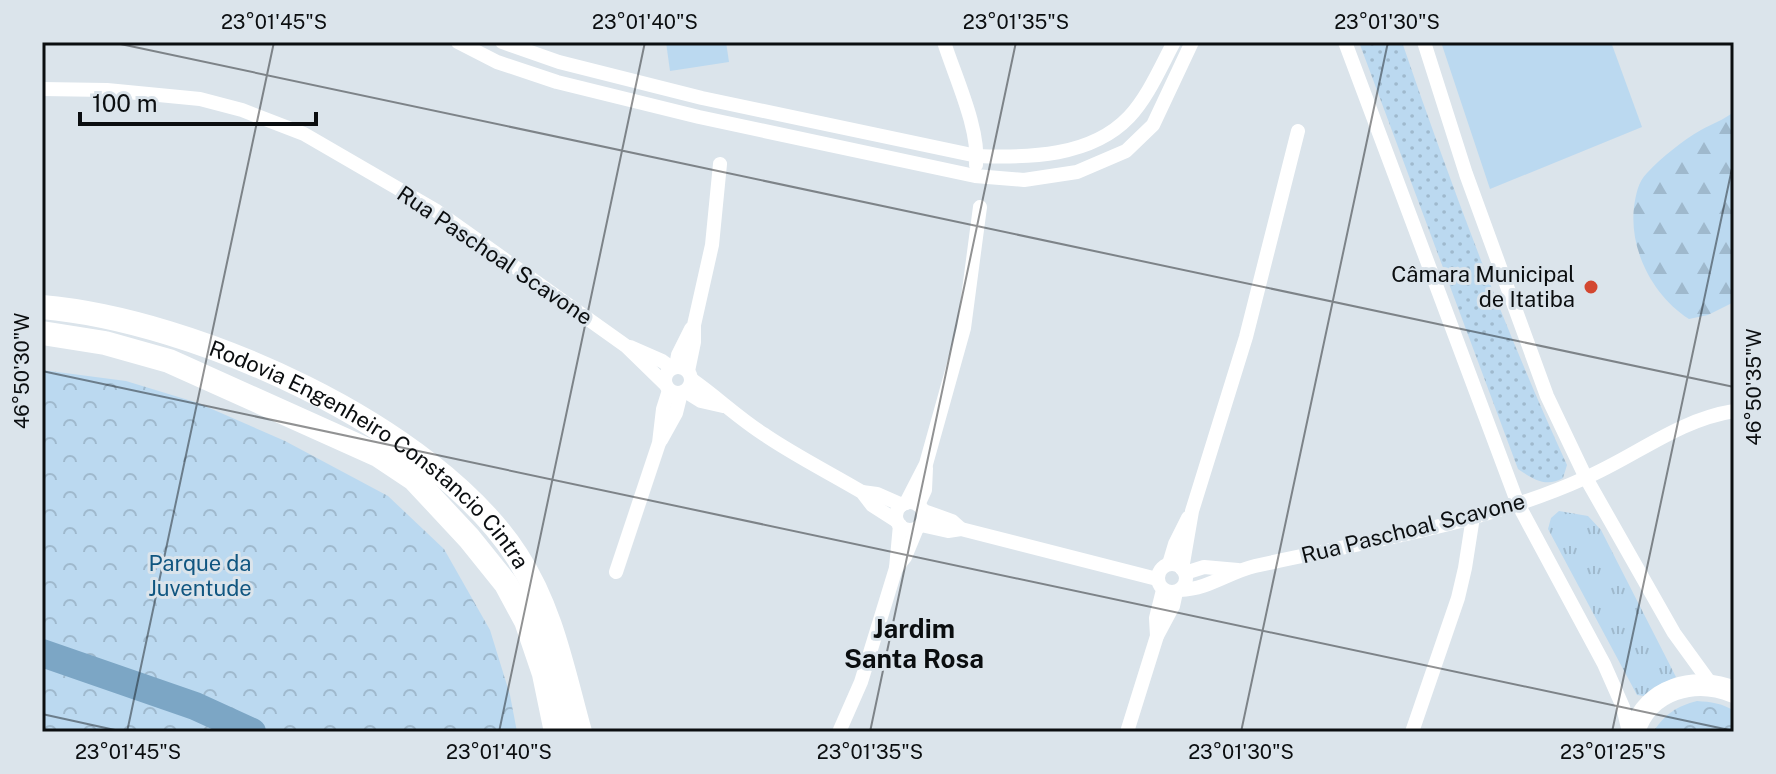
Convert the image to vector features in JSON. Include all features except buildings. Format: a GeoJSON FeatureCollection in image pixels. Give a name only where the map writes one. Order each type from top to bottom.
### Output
{"type":"FeatureCollection","features":[{"type":"Feature","properties":{"kind":"highway","name":"Rodovia Engenheiro Constancio Cintra"},"geometry":{"type":"LineString","coordinates":[[42,307],[78,310],[132,321],[211,348],[359,416],[409,448],[472,501],[516,555],[546,607],[580,732]]}},
{"type":"Feature","properties":{"kind":"highway","name":"Rodovia Engenheiro Constancio Cintra"},"geometry":{"type":"LineString","coordinates":[[42,333],[105,343],[169,361],[378,455],[414,479],[506,584],[526,621],[544,674],[556,732]]}},
{"type":"Feature","properties":{"kind":"main road"},"geometry":{"type":"LineString","coordinates":[[1632,732],[1644,713],[1667,692],[1696,683],[1711,684],[1734,692]]}},
{"type":"Feature","properties":{"kind":"street"},"geometry":{"type":"LineString","coordinates":[[458,42],[497,62],[557,82],[699,117],[975,176],[1024,180],[1077,172],[1126,151],[1153,125],[1192,42]]}},
{"type":"Feature","properties":{"kind":"street"},"geometry":{"type":"LineString","coordinates":[[502,42],[559,62],[702,98],[977,156],[1022,157],[1056,154],[1117,128],[1131,116],[1174,42]]}},
{"type":"Feature","properties":{"kind":"street"},"geometry":{"type":"LineString","coordinates":[[944,42],[969,119],[977,156],[975,176]]}},
{"type":"Feature","properties":{"kind":"street"},"geometry":{"type":"LineString","coordinates":[[1345,42],[1518,504],[1604,664],[1632,732]]}},
{"type":"Feature","properties":{"kind":"street"},"geometry":{"type":"LineString","coordinates":[[1424,42],[1466,174],[1547,396],[1586,478],[1674,633],[1711,684]]}},
{"type":"Feature","properties":{"kind":"street","name":"Rua Paschoal Scavone"},"geometry":{"type":"LineString","coordinates":[[42,89],[107,90],[200,99],[242,110],[304,134],[435,210],[626,346],[649,354],[701,401],[723,406],[765,436],[862,492],[877,494],[948,531],[961,529],[1169,588],[1203,587],[1239,570],[1518,504],[1586,478],[1687,423],[1734,411]]}},
{"type":"Feature","properties":{"kind":"street"},"geometry":{"type":"LineString","coordinates":[[699,117],[702,98]]}},
{"type":"Feature","properties":{"kind":"street"},"geometry":{"type":"LineString","coordinates":[[1127,732],[1157,636],[1156,618],[1169,588],[1185,582],[1179,569],[1192,511],[1246,337],[1298,131]]}},
{"type":"Feature","properties":{"kind":"street"},"geometry":{"type":"LineString","coordinates":[[616,572],[659,443],[668,432],[678,380],[694,342],[694,325],[712,245],[720,164]]}},
{"type":"Feature","properties":{"kind":"street"},"geometry":{"type":"LineString","coordinates":[[898,523],[908,530],[925,490],[926,464],[964,328],[980,207]]}},
{"type":"Feature","properties":{"kind":"street","name":"Rua Paschoal Scavone"},"geometry":{"type":"LineString","coordinates":[[862,492],[872,505],[898,523]]}},
{"type":"Feature","properties":{"kind":"street"},"geometry":{"type":"LineString","coordinates":[[839,732],[861,682],[896,568],[897,512],[915,513]]}},
{"type":"Feature","properties":{"kind":"street"},"geometry":{"type":"LineString","coordinates":[[896,568],[905,557],[915,513]]}},
{"type":"Feature","properties":{"kind":"street"},"geometry":{"type":"LineString","coordinates":[[1412,732],[1458,598],[1473,517]]}},
{"type":"Feature","properties":{"kind":"street","name":"Rua Paschoal Scavone"},"geometry":{"type":"LineString","coordinates":[[1179,569],[1204,567],[1239,570]]}},
{"type":"Feature","properties":{"kind":"street"},"geometry":{"type":"LineString","coordinates":[[1169,588],[1160,569],[1179,569]]}},
{"type":"Feature","properties":{"kind":"green space"},"geometry":{"type":"Polygon","coordinates":[[[666,42],[726,42],[729,62],[670,71],[666,42]]]}},
{"type":"Feature","properties":{"kind":"green space"},"geometry":{"type":"Polygon","coordinates":[[[1359,42],[1402,42],[1479,256],[1567,465],[1563,478],[1557,481],[1540,481],[1518,469],[1359,42]]]}},
{"type":"Feature","properties":{"kind":"green space"},"geometry":{"type":"Polygon","coordinates":[[[1441,42],[1611,42],[1642,127],[1490,189],[1441,42]]]}},
{"type":"Feature","properties":{"kind":"green space"},"geometry":{"type":"Polygon","coordinates":[[[1734,112],[1734,302],[1708,315],[1689,319],[1665,298],[1646,270],[1635,239],[1636,197],[1644,177],[1666,155],[1694,134],[1734,112]]]}},
{"type":"Feature","properties":{"kind":"green space","name":"Parque da Juventude"},"geometry":{"type":"Polygon","coordinates":[[[42,370],[126,381],[198,403],[285,441],[388,496],[444,549],[490,630],[510,695],[517,732],[42,732],[42,370]]]}},
{"type":"Feature","properties":{"kind":"green space"},"geometry":{"type":"Polygon","coordinates":[[[1559,511],[1588,516],[1601,530],[1676,677],[1644,696],[1637,695],[1548,529],[1551,518],[1559,511]]]}},
{"type":"Feature","properties":{"kind":"green space"},"geometry":{"type":"Polygon","coordinates":[[[1697,701],[1716,703],[1734,711],[1734,732],[1653,732],[1672,712],[1697,701]]]}},
{"type":"Feature","properties":{"kind":"waterway"},"geometry":{"type":"LineString","coordinates":[[42,653],[195,706],[252,732]]}},
{"type":"Feature","properties":{"kind":"place","name":"Câmara Municipal de Itatiba"},"geometry":{"type":"Point","coordinates":[1591,287]}},
{"type":"Feature","properties":{"kind":"district","name":"Jardim Santa Rosa"},"geometry":{"type":"Point","coordinates":[914,644]}}]}
